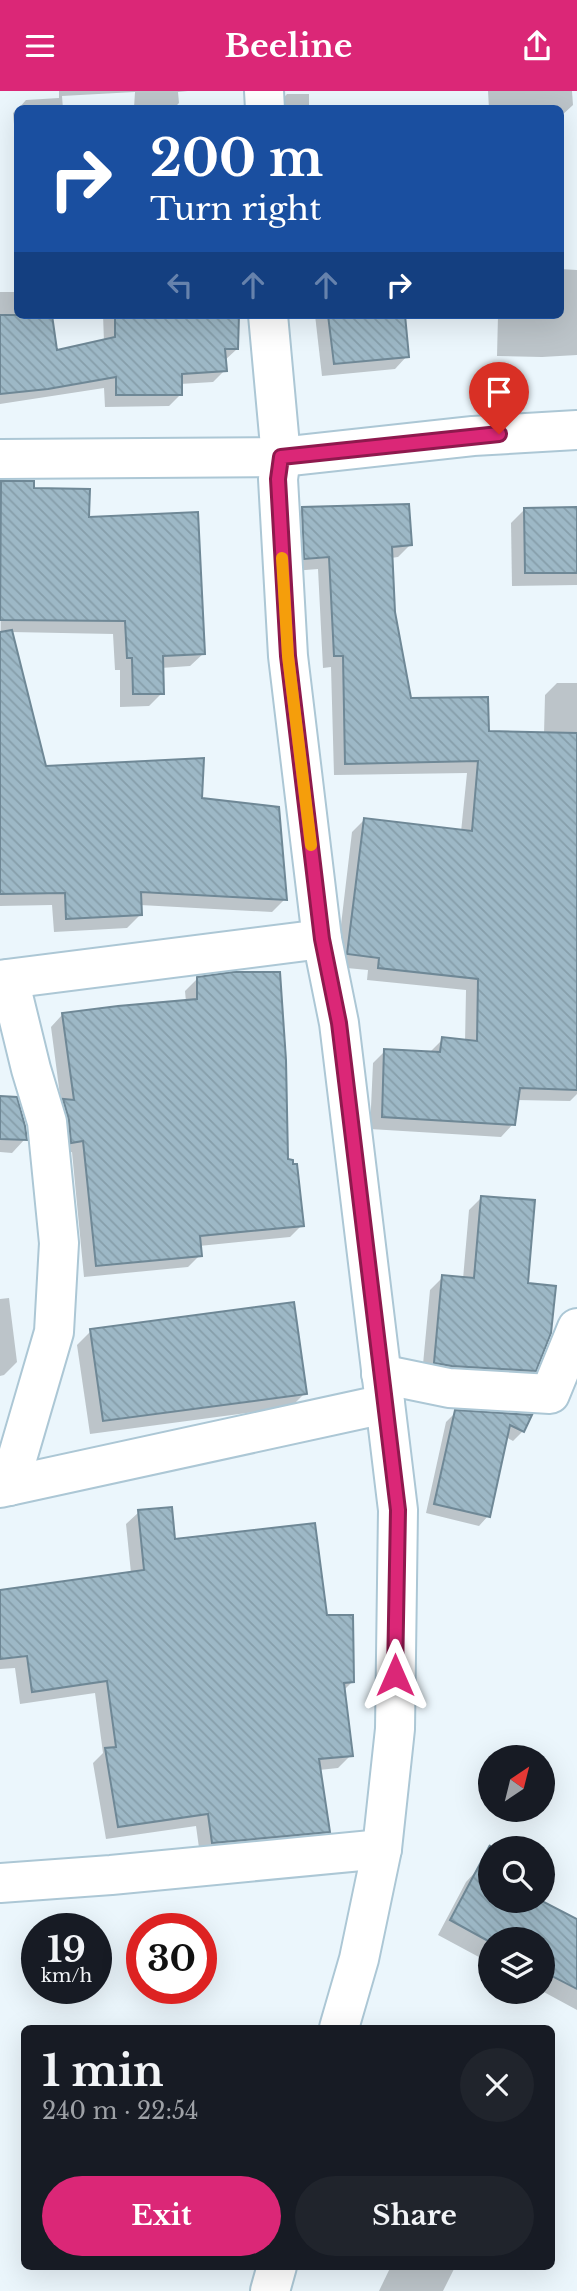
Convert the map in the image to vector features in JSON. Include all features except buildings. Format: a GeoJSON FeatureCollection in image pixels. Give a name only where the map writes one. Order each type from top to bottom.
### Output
{"type":"FeatureCollection","features":[{"type":"Feature","properties":{"kind":"street"},"geometry":{"type":"LineString","coordinates":[[268,319],[281,457],[278,479],[288,656],[322,939],[339,1023],[398,1510],[395,1729],[382,1849],[359,1959],[340,2025]]}},
{"type":"Feature","properties":{"kind":"street"},"geometry":{"type":"LineString","coordinates":[[0,459],[281,457],[473,436],[577,430]]}},
{"type":"Feature","properties":{"kind":"street"},"geometry":{"type":"LineString","coordinates":[[5,1487],[54,1332],[59,1243],[47,1122],[5,980],[322,939]]}},
{"type":"Feature","properties":{"kind":"street"},"geometry":{"type":"LineString","coordinates":[[5,1487],[383,1389],[449,1388],[550,1394],[577,1328]]}},
{"type":"Feature","properties":{"kind":"street"},"geometry":{"type":"LineString","coordinates":[[0,1883],[382,1849]]}},
{"type":"Feature","properties":{"kind":"street"},"geometry":{"type":"LineString","coordinates":[[270,2291],[276,2270]]}},
{"type":"Feature","properties":{"kind":"slow traffic"},"geometry":{"type":"LineString","coordinates":[[282,558],[288,656],[311,845]]}},
{"type":"Feature","properties":{"kind":"route"},"geometry":{"type":"LineString","coordinates":[[395,1675],[398,1510],[339,1023],[322,939],[288,656],[278,479],[281,457],[499,434]]}}]}
